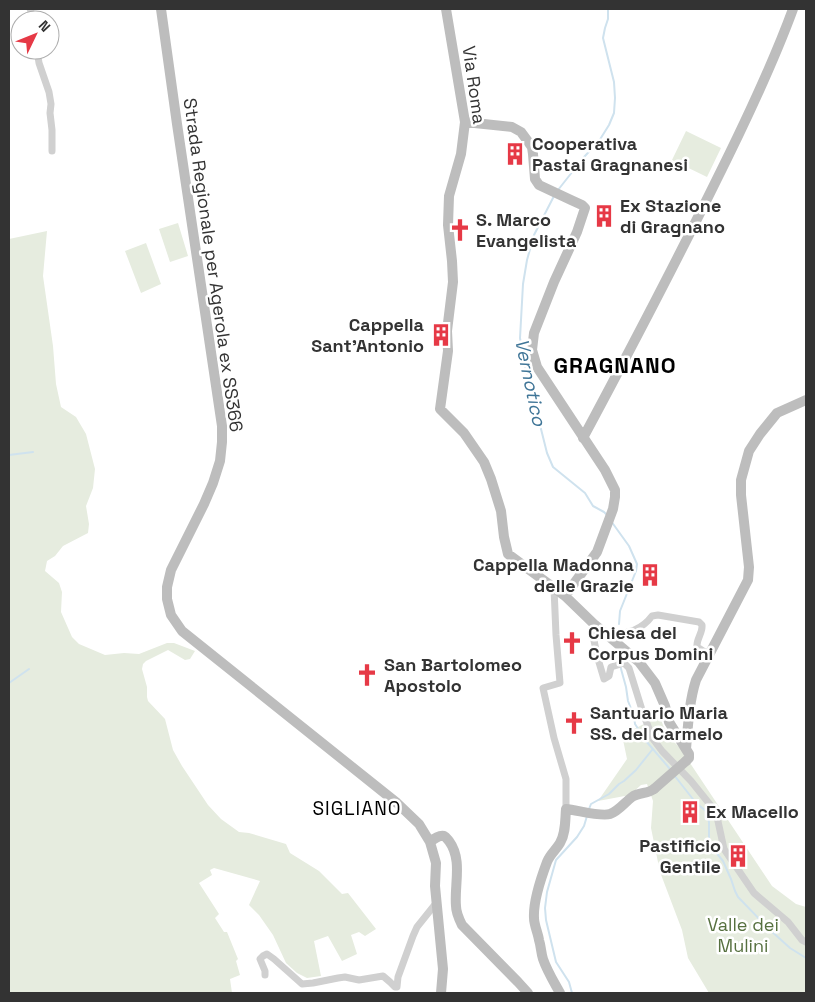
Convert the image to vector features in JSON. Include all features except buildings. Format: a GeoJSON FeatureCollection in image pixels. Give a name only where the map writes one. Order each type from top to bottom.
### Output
{"type":"FeatureCollection","features":[{"type":"Feature","properties":{"kind":"street","name":"Strada Regionale per Agerola ex SS366"},"geometry":{"type":"LineString","coordinates":[[161,9],[222,426],[220,461],[204,504],[171,570],[166,599],[171,615],[182,631],[397,803],[419,824],[430,842],[436,863],[437,902],[443,969],[441,993]]}},
{"type":"Feature","properties":{"kind":"street","name":"Via Roma"},"geometry":{"type":"LineString","coordinates":[[446,9],[465,122],[462,154],[450,194],[448,225],[453,282],[447,331],[448,351],[440,410],[464,433],[484,462],[501,512],[508,554],[554,588]]}},
{"type":"Feature","properties":{"kind":"street"},"geometry":{"type":"LineString","coordinates":[[584,438],[676,262],[734,145],[760,90],[794,9]]}},
{"type":"Feature","properties":{"kind":"street"},"geometry":{"type":"LineString","coordinates":[[39,60],[50,92],[52,151]]}},
{"type":"Feature","properties":{"kind":"street"},"geometry":{"type":"LineString","coordinates":[[465,122],[512,127],[522,132],[532,147],[535,179],[539,185],[582,205],[584,208],[578,230],[554,282],[534,333],[532,350],[537,367],[605,470],[615,490],[615,497],[608,526],[597,552],[565,596]]}},
{"type":"Feature","properties":{"kind":"street"},"geometry":{"type":"LineString","coordinates":[[686,749],[688,722],[696,680],[748,580],[749,567],[741,480],[750,451],[760,434],[777,413],[806,400]]}},
{"type":"Feature","properties":{"kind":"street"},"geometry":{"type":"LineString","coordinates":[[554,588],[639,662],[655,683],[665,706],[669,722],[689,754],[689,758],[650,793],[641,793],[633,796],[611,814],[604,815],[571,810]]}},
{"type":"Feature","properties":{"kind":"street"},"geometry":{"type":"LineString","coordinates":[[554,588],[560,683],[543,688],[554,738],[566,778],[571,810],[560,844],[547,860],[535,904],[534,919],[542,957],[560,993]]}},
{"type":"Feature","properties":{"kind":"street"},"geometry":{"type":"LineString","coordinates":[[606,634],[624,633],[642,627],[652,616],[658,615],[699,622],[703,630],[697,641],[697,647],[709,655]]}},
{"type":"Feature","properties":{"kind":"street"},"geometry":{"type":"LineString","coordinates":[[594,624],[593,636],[604,679],[609,676],[611,667],[624,663],[629,668],[653,739],[716,812],[724,849],[754,893],[788,922],[802,940],[806,942]]}},
{"type":"Feature","properties":{"kind":"street"},"geometry":{"type":"LineString","coordinates":[[673,727],[685,727],[688,722]]}},
{"type":"Feature","properties":{"kind":"street"},"geometry":{"type":"LineString","coordinates":[[430,842],[438,836],[444,836],[452,845],[456,856],[457,868],[456,907],[462,925],[528,993]]}},
{"type":"Feature","properties":{"kind":"street"},"geometry":{"type":"LineString","coordinates":[[265,975],[266,971],[260,960],[267,954],[302,984],[345,977],[359,980],[382,976],[397,987],[398,978],[413,936],[437,902]]}},
{"type":"Feature","properties":{"kind":"green space"},"geometry":{"type":"Polygon","coordinates":[[[686,131],[721,148],[707,177],[672,160],[686,131]]]}},
{"type":"Feature","properties":{"kind":"green space"},"geometry":{"type":"Polygon","coordinates":[[[178,223],[188,256],[170,262],[159,229],[178,223]]]}},
{"type":"Feature","properties":{"kind":"green space"},"geometry":{"type":"Polygon","coordinates":[[[47,231],[43,276],[53,346],[56,384],[61,407],[76,417],[86,434],[95,469],[93,488],[86,506],[89,524],[88,533],[63,546],[55,556],[47,561],[45,571],[59,583],[62,592],[61,612],[72,637],[79,644],[105,655],[139,654],[167,643],[174,643],[195,651],[190,659],[185,660],[168,650],[146,661],[142,669],[147,687],[148,701],[165,719],[173,750],[182,766],[208,805],[221,819],[239,832],[249,833],[286,844],[290,853],[319,871],[342,894],[348,893],[376,929],[365,936],[359,932],[351,935],[357,954],[342,961],[328,936],[314,941],[321,976],[307,978],[297,973],[286,963],[273,935],[259,915],[249,905],[260,881],[214,868],[210,870],[212,875],[199,883],[219,914],[215,918],[224,932],[227,932],[238,959],[236,961],[240,975],[230,979],[232,993],[9,993],[9,239],[47,231]]]}},
{"type":"Feature","properties":{"kind":"green space"},"geometry":{"type":"Polygon","coordinates":[[[146,243],[161,284],[141,293],[125,251],[146,243]]]}},
{"type":"Feature","properties":{"kind":"green space","name":"Valle dei Mulini"},"geometry":{"type":"Polygon","coordinates":[[[660,716],[667,734],[680,748],[772,886],[796,904],[806,907],[806,993],[709,993],[688,958],[682,930],[660,872],[651,828],[653,801],[647,784],[641,785],[630,795],[598,801],[627,759],[622,735],[660,716]]]}},
{"type":"Feature","properties":{"kind":"waterway","name":"Vernotico"},"geometry":{"type":"LineString","coordinates":[[558,190],[599,141],[614,113],[614,82],[603,38],[608,19],[608,9]]}},
{"type":"Feature","properties":{"kind":"waterway","name":"Vernotico"},"geometry":{"type":"LineString","coordinates":[[554,196],[534,235],[527,260],[523,284],[520,338],[524,364],[538,412],[547,453],[553,467],[585,493],[593,506],[607,515]]}},
{"type":"Feature","properties":{"kind":"waterway"},"geometry":{"type":"LineString","coordinates":[[9,455],[33,452]]}},
{"type":"Feature","properties":{"kind":"waterway","name":"Vernotico"},"geometry":{"type":"LineString","coordinates":[[611,521],[629,546],[637,564],[620,611],[619,624]]}},
{"type":"Feature","properties":{"kind":"waterway","name":"Vernotico"},"geometry":{"type":"LineString","coordinates":[[618,658],[635,724],[646,741],[670,769]]}},
{"type":"Feature","properties":{"kind":"waterway"},"geometry":{"type":"LineString","coordinates":[[9,683],[29,669]]}},
{"type":"Feature","properties":{"kind":"waterway"},"geometry":{"type":"LineString","coordinates":[[589,809],[591,804],[609,794],[636,770],[652,750]]}},
{"type":"Feature","properties":{"kind":"waterway","name":"Vernotico"},"geometry":{"type":"LineString","coordinates":[[674,775],[696,803],[706,811],[709,822],[709,844],[723,861],[738,897],[790,948],[806,958]]}},
{"type":"Feature","properties":{"kind":"waterway"},"geometry":{"type":"LineString","coordinates":[[572,993],[569,982],[556,962],[545,908],[547,892],[556,860],[577,837],[584,826],[587,816]]}},
{"type":"Feature","properties":{"kind":"place","name":"Cooperativa Pastai Gragnanesi"},"geometry":{"type":"Point","coordinates":[515,154]}},
{"type":"Feature","properties":{"kind":"place","name":"Ex Stazione di Gragnano"},"geometry":{"type":"Point","coordinates":[604,216]}},
{"type":"Feature","properties":{"kind":"place","name":"S. Marco Evangelista"},"geometry":{"type":"Point","coordinates":[460,230]}},
{"type":"Feature","properties":{"kind":"place","name":"Cappella Sant'Antonio"},"geometry":{"type":"Point","coordinates":[441,335]}},
{"type":"Feature","properties":{"kind":"place","name":"Cappella Madonna delle Grazie"},"geometry":{"type":"Point","coordinates":[650,575]}},
{"type":"Feature","properties":{"kind":"place","name":"Chiesa del Corpus Domini"},"geometry":{"type":"Point","coordinates":[572,643]}},
{"type":"Feature","properties":{"kind":"place","name":"San Bartolomeo Apostolo"},"geometry":{"type":"Point","coordinates":[367,675]}},
{"type":"Feature","properties":{"kind":"place","name":"Santuario Maria SS. del Carmelo"},"geometry":{"type":"Point","coordinates":[574,723]}},
{"type":"Feature","properties":{"kind":"place","name":"Ex Macello"},"geometry":{"type":"Point","coordinates":[690,812]}},
{"type":"Feature","properties":{"kind":"place","name":"Pastificio Gentile"},"geometry":{"type":"Point","coordinates":[738,856]}},
{"type":"Feature","properties":{"kind":"district","name":"GRAGNANO"},"geometry":{"type":"Point","coordinates":[615,365]}},
{"type":"Feature","properties":{"kind":"district","name":"SIGLIANO"},"geometry":{"type":"Point","coordinates":[357,808]}}]}
